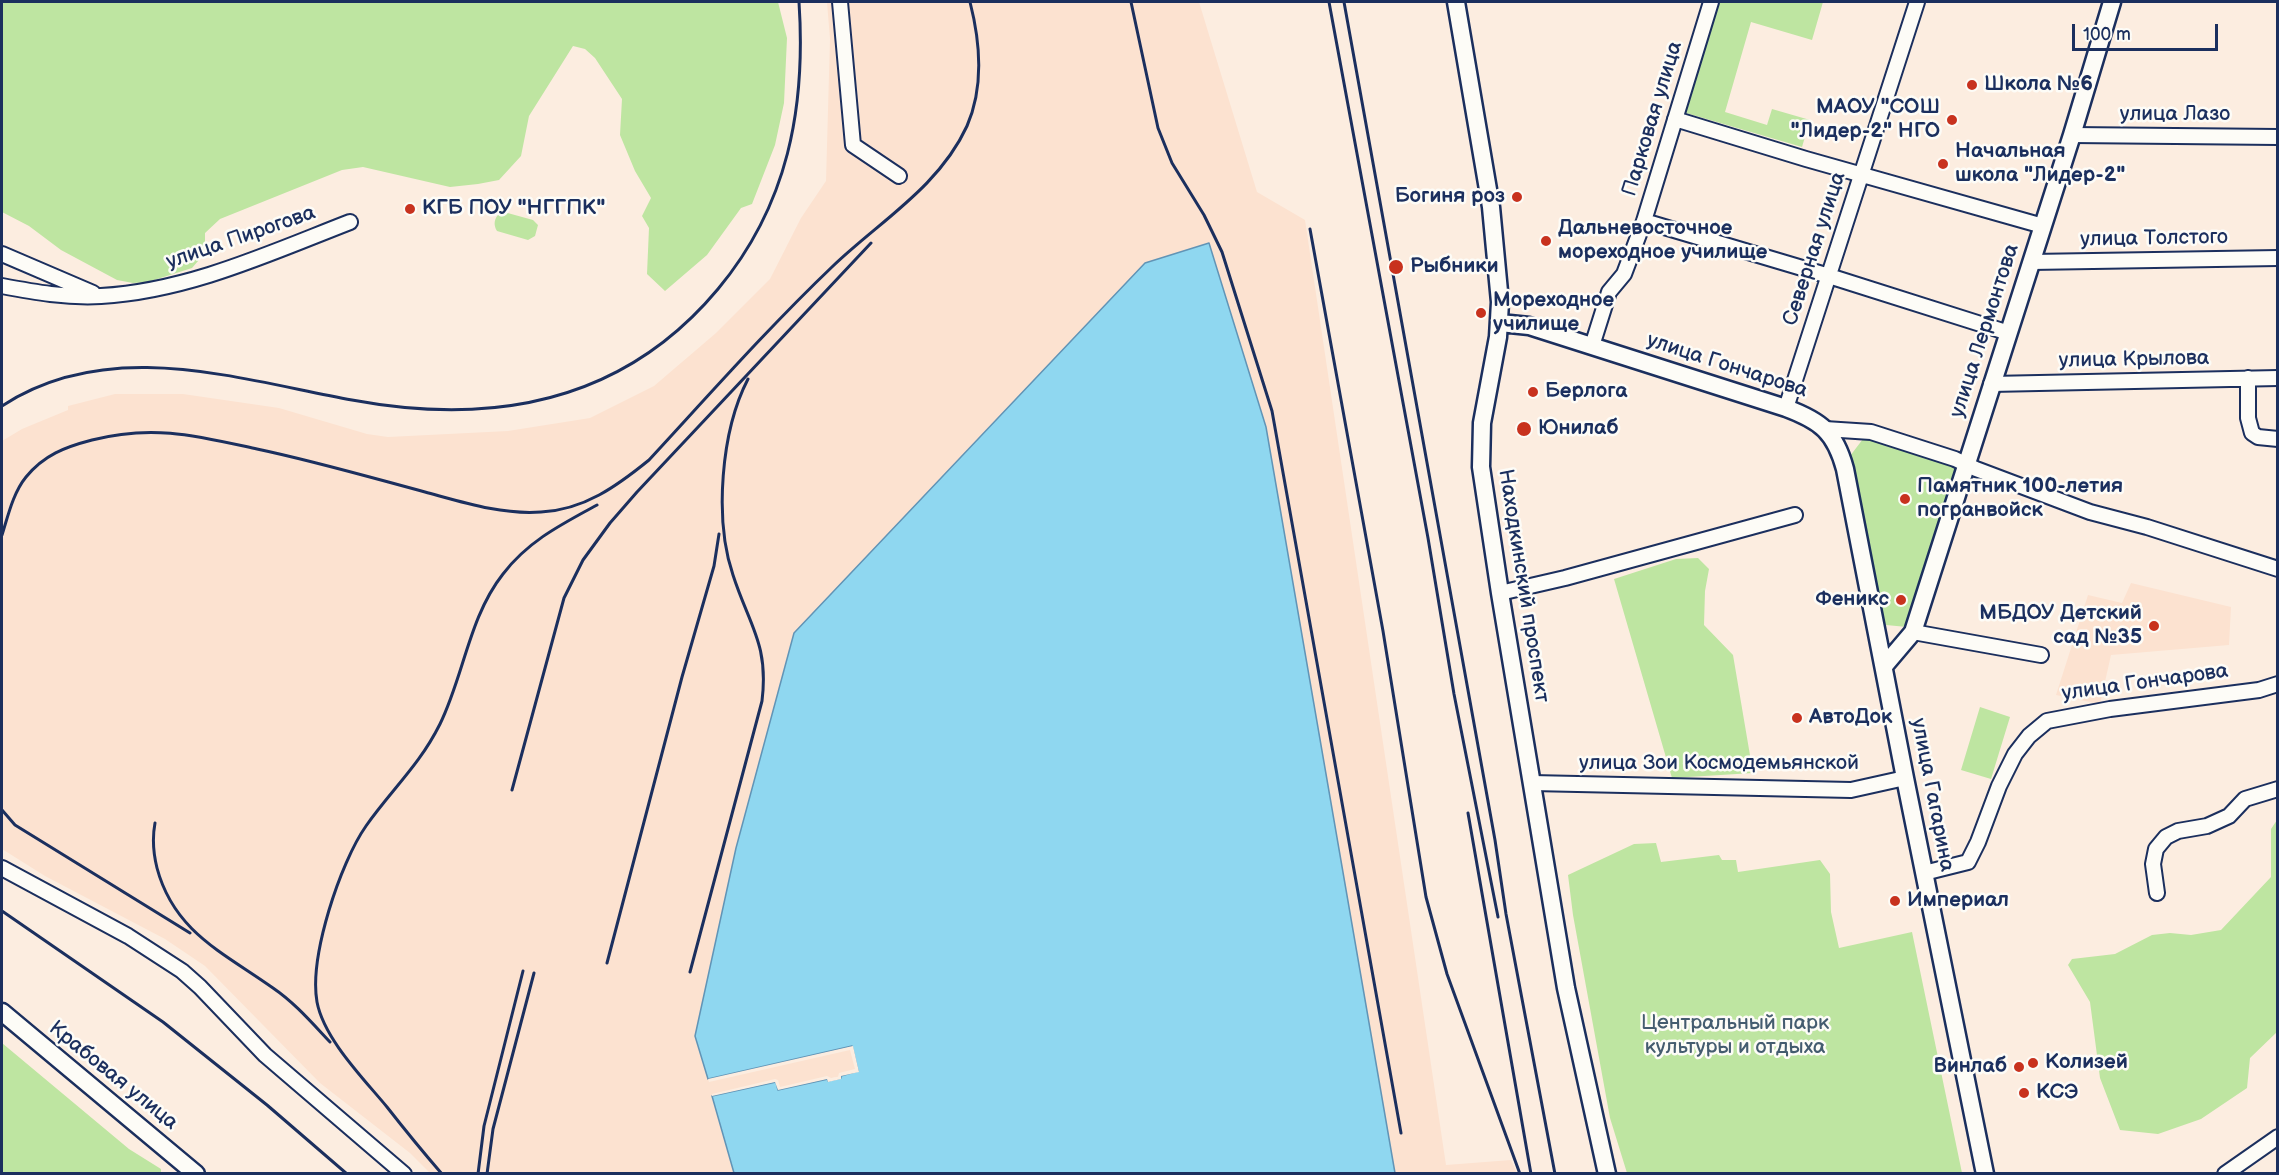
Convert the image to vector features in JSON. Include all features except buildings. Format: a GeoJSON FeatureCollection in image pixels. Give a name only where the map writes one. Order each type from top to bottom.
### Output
{"type":"FeatureCollection","features":[{"type":"Feature","properties":{"kind":"main road","name":"Находкинский проспект"},"geometry":{"type":"LineString","coordinates":[[1456,2],[1491,207],[1497,260],[1500,323],[1486,396],[1481,466],[1566,988],[1607,1173]]}},
{"type":"Feature","properties":{"kind":"main road","name":"улица Лермонтова"},"geometry":{"type":"LineString","coordinates":[[1885,665],[1913,632],[2072,135],[2112,2]]}},
{"type":"Feature","properties":{"kind":"main road","name":"улица Гончарова"},"geometry":{"type":"LineString","coordinates":[[1500,323],[1529,326],[1786,408],[1805,415],[1825,429]]}},
{"type":"Feature","properties":{"kind":"main road","name":"улица Гагарина"},"geometry":{"type":"LineString","coordinates":[[1825,429],[1840,452],[1845,469],[1985,1173]]}},
{"type":"Feature","properties":{"kind":"main road","name":"Крабовая улица"},"geometry":{"type":"LineString","coordinates":[[2,1012],[196,1173]]}},
{"type":"Feature","properties":{"kind":"street"},"geometry":{"type":"LineString","coordinates":[[840,2],[853,145],[898,176]]}},
{"type":"Feature","properties":{"kind":"street","name":"Парковая улица"},"geometry":{"type":"LineString","coordinates":[[1592,346],[1610,291],[1624,274],[1644,221],[1711,2]]}},
{"type":"Feature","properties":{"kind":"street","name":"Северная улица"},"geometry":{"type":"LineString","coordinates":[[1786,408],[1917,2]]}},
{"type":"Feature","properties":{"kind":"street"},"geometry":{"type":"LineString","coordinates":[[1675,119],[1861,175],[2043,226]]}},
{"type":"Feature","properties":{"kind":"street","name":"улица Лазо"},"geometry":{"type":"LineString","coordinates":[[2072,135],[2277,137]]}},
{"type":"Feature","properties":{"kind":"street"},"geometry":{"type":"LineString","coordinates":[[1644,221],[2009,333]]}},
{"type":"Feature","properties":{"kind":"street","name":"улица Пирогова"},"geometry":{"type":"LineString","coordinates":[[2,286],[49,295],[101,296],[159,288],[223,271],[350,222]]}},
{"type":"Feature","properties":{"kind":"street"},"geometry":{"type":"LineString","coordinates":[[2,254],[101,296]]}},
{"type":"Feature","properties":{"kind":"street","name":"улица Толстого"},"geometry":{"type":"LineString","coordinates":[[2031,262],[2277,258]]}},
{"type":"Feature","properties":{"kind":"street"},"geometry":{"type":"LineString","coordinates":[[2248,378],[2248,418],[2252,433],[2258,437],[2277,439]]}},
{"type":"Feature","properties":{"kind":"street","name":"улица Крылова"},"geometry":{"type":"LineString","coordinates":[[1991,384],[2277,378]]}},
{"type":"Feature","properties":{"kind":"street","name":"улица Гончарова"},"geometry":{"type":"LineString","coordinates":[[1825,429],[1871,432],[1966,463],[1976,469],[2090,512],[2147,527],[2277,569]]}},
{"type":"Feature","properties":{"kind":"street"},"geometry":{"type":"LineString","coordinates":[[1500,593],[1565,578],[1795,515]]}},
{"type":"Feature","properties":{"kind":"street"},"geometry":{"type":"LineString","coordinates":[[1913,632],[2041,655]]}},
{"type":"Feature","properties":{"kind":"street","name":"улица Гончарова"},"geometry":{"type":"LineString","coordinates":[[1924,873],[1968,862],[1999,786],[2015,754],[2029,736],[2047,721],[2259,690],[2277,684]]}},
{"type":"Feature","properties":{"kind":"street","name":"улица Зои Космодемьянской"},"geometry":{"type":"LineString","coordinates":[[1532,783],[1851,790],[1905,778]]}},
{"type":"Feature","properties":{"kind":"street"},"geometry":{"type":"LineString","coordinates":[[2157,893],[2153,864],[2156,849],[2166,837],[2178,831],[2207,826],[2229,816],[2245,799],[2277,789]]}},
{"type":"Feature","properties":{"kind":"street"},"geometry":{"type":"LineString","coordinates":[[2,868],[128,936],[182,971],[265,1055],[404,1173]]}},
{"type":"Feature","properties":{"kind":"street"},"geometry":{"type":"LineString","coordinates":[[2225,1173],[2277,1137]]}},
{"type":"Feature","properties":{"kind":"shaded area"},"geometry":{"type":"Polygon","coordinates":[[[827,2],[1199,2],[1257,192],[1305,220],[1446,1165],[1511,1160],[1517,1173],[1395,1173],[1266,427],[794,633],[736,848],[695,1036],[853,1046],[859,1072],[778,1090],[713,1096],[734,1173],[430,1173],[410,1153],[320,1083],[205,966],[165,939],[45,876],[2,849],[2,441],[22,429],[68,410],[68,406],[115,394],[183,394],[279,408],[367,434],[388,437],[508,431],[590,418],[654,386],[716,333],[770,279],[801,218],[826,181],[830,39],[827,2]]]}},
{"type":"Feature","properties":{"kind":"shaded area","name":"МБДОУ Детский сад №35"},"geometry":{"type":"Polygon","coordinates":[[[2131,583],[2231,607],[2229,645],[2111,655],[2100,704],[2056,695],[2088,595],[2122,603],[2131,583]]]}},
{"type":"Feature","properties":{"kind":"green space"},"geometry":{"type":"Polygon","coordinates":[[[2,2],[778,2],[787,38],[784,103],[775,145],[752,204],[741,208],[707,255],[665,291],[647,274],[649,228],[642,216],[651,198],[635,171],[620,135],[622,99],[595,58],[585,49],[573,46],[529,116],[521,156],[499,180],[450,187],[363,167],[342,170],[220,219],[205,233],[205,253],[192,268],[148,282],[133,283],[117,280],[61,250],[29,226],[2,212],[2,2]]]}},
{"type":"Feature","properties":{"kind":"green space"},"geometry":{"type":"Polygon","coordinates":[[[1719,2],[1823,2],[1812,40],[1751,22],[1725,112],[1767,125],[1772,109],[1810,120],[1802,147],[1686,113],[1719,2]]]}},
{"type":"Feature","properties":{"kind":"green space"},"geometry":{"type":"Polygon","coordinates":[[[504,212],[533,220],[538,225],[535,236],[528,240],[497,231],[495,219],[504,212]]]}},
{"type":"Feature","properties":{"kind":"green space"},"geometry":{"type":"Polygon","coordinates":[[[1866,435],[1919,451],[1956,467],[1907,627],[1886,625],[1881,614],[1850,456],[1866,435]]]}},
{"type":"Feature","properties":{"kind":"green space"},"geometry":{"type":"Polygon","coordinates":[[[1698,558],[1709,569],[1705,591],[1704,625],[1733,655],[1753,773],[1672,778],[1614,579],[1676,559],[1698,558]]]}},
{"type":"Feature","properties":{"kind":"green space"},"geometry":{"type":"Polygon","coordinates":[[[1980,707],[2010,717],[1991,779],[1961,770],[1980,707]]]}},
{"type":"Feature","properties":{"kind":"green space"},"geometry":{"type":"Polygon","coordinates":[[[2277,820],[2277,1032],[2250,1058],[2247,1088],[2201,1119],[2158,1134],[2120,1130],[2100,1078],[2090,1002],[2068,965],[2072,959],[2115,954],[2152,935],[2170,933],[2191,935],[2221,930],[2271,877],[2271,829],[2277,820]]]}},
{"type":"Feature","properties":{"kind":"green space","name":"Центральный парк культуры и отдыха"},"geometry":{"type":"Polygon","coordinates":[[[1656,843],[1661,862],[1719,855],[1722,860],[1736,860],[1738,872],[1820,860],[1830,874],[1831,912],[1839,948],[1912,932],[1962,1173],[1627,1173],[1610,1118],[1573,915],[1568,875],[1634,844],[1656,843]]]}},
{"type":"Feature","properties":{"kind":"green space"},"geometry":{"type":"Polygon","coordinates":[[[2,1043],[129,1149],[161,1169],[161,1173],[2,1173],[2,1043]]]}},
{"type":"Feature","properties":{"kind":"water"},"geometry":{"type":"Polygon","coordinates":[[[1209,243],[1266,427],[1395,1173],[734,1173],[712,1096],[776,1082],[778,1090],[841,1078],[841,1076],[858,1071],[852,1046],[708,1079],[695,1036],[736,848],[794,633],[1145,263],[1209,243]]]}},
{"type":"Feature","properties":{"kind":"pier"},"geometry":{"type":"Polygon","coordinates":[[[853,1046],[859,1072],[841,1076],[841,1079],[828,1082],[827,1079],[778,1090],[775,1082],[712,1096],[712,1094],[775,1079],[778,1080],[780,1087],[827,1076],[838,1077],[839,1073],[855,1069],[850,1050],[709,1082],[708,1079],[853,1046]]]}},
{"type":"Feature","properties":{"kind":"railway"},"geometry":{"type":"LineString","coordinates":[[2,406],[43,385],[86,373],[129,368],[174,369],[219,374],[352,400],[404,407],[455,410],[504,406],[552,397],[597,381],[640,358],[681,328],[718,289],[742,257],[761,224],[776,189],[795,117],[799,80],[799,2]]}},
{"type":"Feature","properties":{"kind":"railway"},"geometry":{"type":"LineString","coordinates":[[2,535],[18,490],[26,477],[40,463],[73,446],[114,435],[135,433],[155,432],[195,436],[235,444],[497,510],[512,512],[557,510],[572,507],[599,495],[625,479],[649,460],[809,289],[907,202],[941,167],[967,126],[976,96],[978,48],[970,2]]}},
{"type":"Feature","properties":{"kind":"railway"},"geometry":{"type":"LineString","coordinates":[[1131,2],[1158,128],[1172,163],[1204,215],[1222,252],[1272,411],[1401,1133]]}},
{"type":"Feature","properties":{"kind":"railway"},"geometry":{"type":"LineString","coordinates":[[1329,2],[1428,538],[1454,694],[1498,917]]}},
{"type":"Feature","properties":{"kind":"railway"},"geometry":{"type":"LineString","coordinates":[[1344,2],[1495,840],[1506,914],[1555,1174]]}},
{"type":"Feature","properties":{"kind":"railway"},"geometry":{"type":"LineString","coordinates":[[1310,229],[1383,631],[1426,897],[1447,974],[1520,1174]]}},
{"type":"Feature","properties":{"kind":"railway"},"geometry":{"type":"LineString","coordinates":[[512,790],[564,598],[583,560],[610,523],[637,492],[871,243]]}},
{"type":"Feature","properties":{"kind":"railway"},"geometry":{"type":"LineString","coordinates":[[690,972],[762,701],[763,664],[760,649],[727,553],[722,502],[726,449],[739,400],[748,379]]}},
{"type":"Feature","properties":{"kind":"railway"},"geometry":{"type":"LineString","coordinates":[[442,1174],[357,1071],[328,1030],[317,1002],[316,983],[322,936],[337,886],[356,842],[423,752],[440,724],[474,627],[492,591],[503,574],[523,552],[558,526],[597,505]]}},
{"type":"Feature","properties":{"kind":"railway"},"geometry":{"type":"LineString","coordinates":[[607,963],[682,677],[714,566],[719,534]]}},
{"type":"Feature","properties":{"kind":"railway"},"geometry":{"type":"LineString","coordinates":[[2,810],[15,825],[190,933]]}},
{"type":"Feature","properties":{"kind":"railway"},"geometry":{"type":"LineString","coordinates":[[1468,813],[1531,1174]]}},
{"type":"Feature","properties":{"kind":"railway"},"geometry":{"type":"LineString","coordinates":[[155,823],[153,846],[157,868],[175,909],[188,925],[219,952],[289,1000],[330,1042]]}},
{"type":"Feature","properties":{"kind":"railway"},"geometry":{"type":"LineString","coordinates":[[2,911],[163,1022],[267,1105],[347,1174]]}},
{"type":"Feature","properties":{"kind":"railway"},"geometry":{"type":"LineString","coordinates":[[478,1174],[484,1126],[523,971]]}},
{"type":"Feature","properties":{"kind":"railway"},"geometry":{"type":"LineString","coordinates":[[487,1174],[493,1129],[534,973]]}},
{"type":"Feature","properties":{"kind":"place","name":"Школа №6"},"geometry":{"type":"Point","coordinates":[1972,85]}},
{"type":"Feature","properties":{"kind":"place","name":"МАОУ \"СОШ \"Лидер-2\" НГО"},"geometry":{"type":"Point","coordinates":[1952,120]}},
{"type":"Feature","properties":{"kind":"place","name":"Начальная школа \"Лидер-2\""},"geometry":{"type":"Point","coordinates":[1943,164]}},
{"type":"Feature","properties":{"kind":"place","name":"Богиня роз"},"geometry":{"type":"Point","coordinates":[1517,197]}},
{"type":"Feature","properties":{"kind":"place","name":"КГБ ПОУ \"НГГПК\""},"geometry":{"type":"Point","coordinates":[410,209]}},
{"type":"Feature","properties":{"kind":"place","name":"Дальневосточное мореходное училище"},"geometry":{"type":"Point","coordinates":[1546,241]}},
{"type":"Feature","properties":{"kind":"place","name":"Рыбники"},"geometry":{"type":"Point","coordinates":[1396,267]}},
{"type":"Feature","properties":{"kind":"place","name":"Мореходное училище"},"geometry":{"type":"Point","coordinates":[1481,313]}},
{"type":"Feature","properties":{"kind":"place","name":"Берлога"},"geometry":{"type":"Point","coordinates":[1533,392]}},
{"type":"Feature","properties":{"kind":"place","name":"Юнилаб"},"geometry":{"type":"Point","coordinates":[1524,429]}},
{"type":"Feature","properties":{"kind":"place","name":"Памятник 100-летия погранвойск"},"geometry":{"type":"Point","coordinates":[1905,499]}},
{"type":"Feature","properties":{"kind":"place","name":"Феникс"},"geometry":{"type":"Point","coordinates":[1901,600]}},
{"type":"Feature","properties":{"kind":"place","name":"МБДОУ Детский сад №35"},"geometry":{"type":"Point","coordinates":[2154,626]}},
{"type":"Feature","properties":{"kind":"place","name":"АвтоДок"},"geometry":{"type":"Point","coordinates":[1797,718]}},
{"type":"Feature","properties":{"kind":"place","name":"Империал"},"geometry":{"type":"Point","coordinates":[1895,901]}},
{"type":"Feature","properties":{"kind":"place","name":"Колизей"},"geometry":{"type":"Point","coordinates":[2033,1063]}},
{"type":"Feature","properties":{"kind":"place","name":"Винлаб"},"geometry":{"type":"Point","coordinates":[2019,1067]}},
{"type":"Feature","properties":{"kind":"place","name":"КСЭ"},"geometry":{"type":"Point","coordinates":[2024,1093]}}]}
